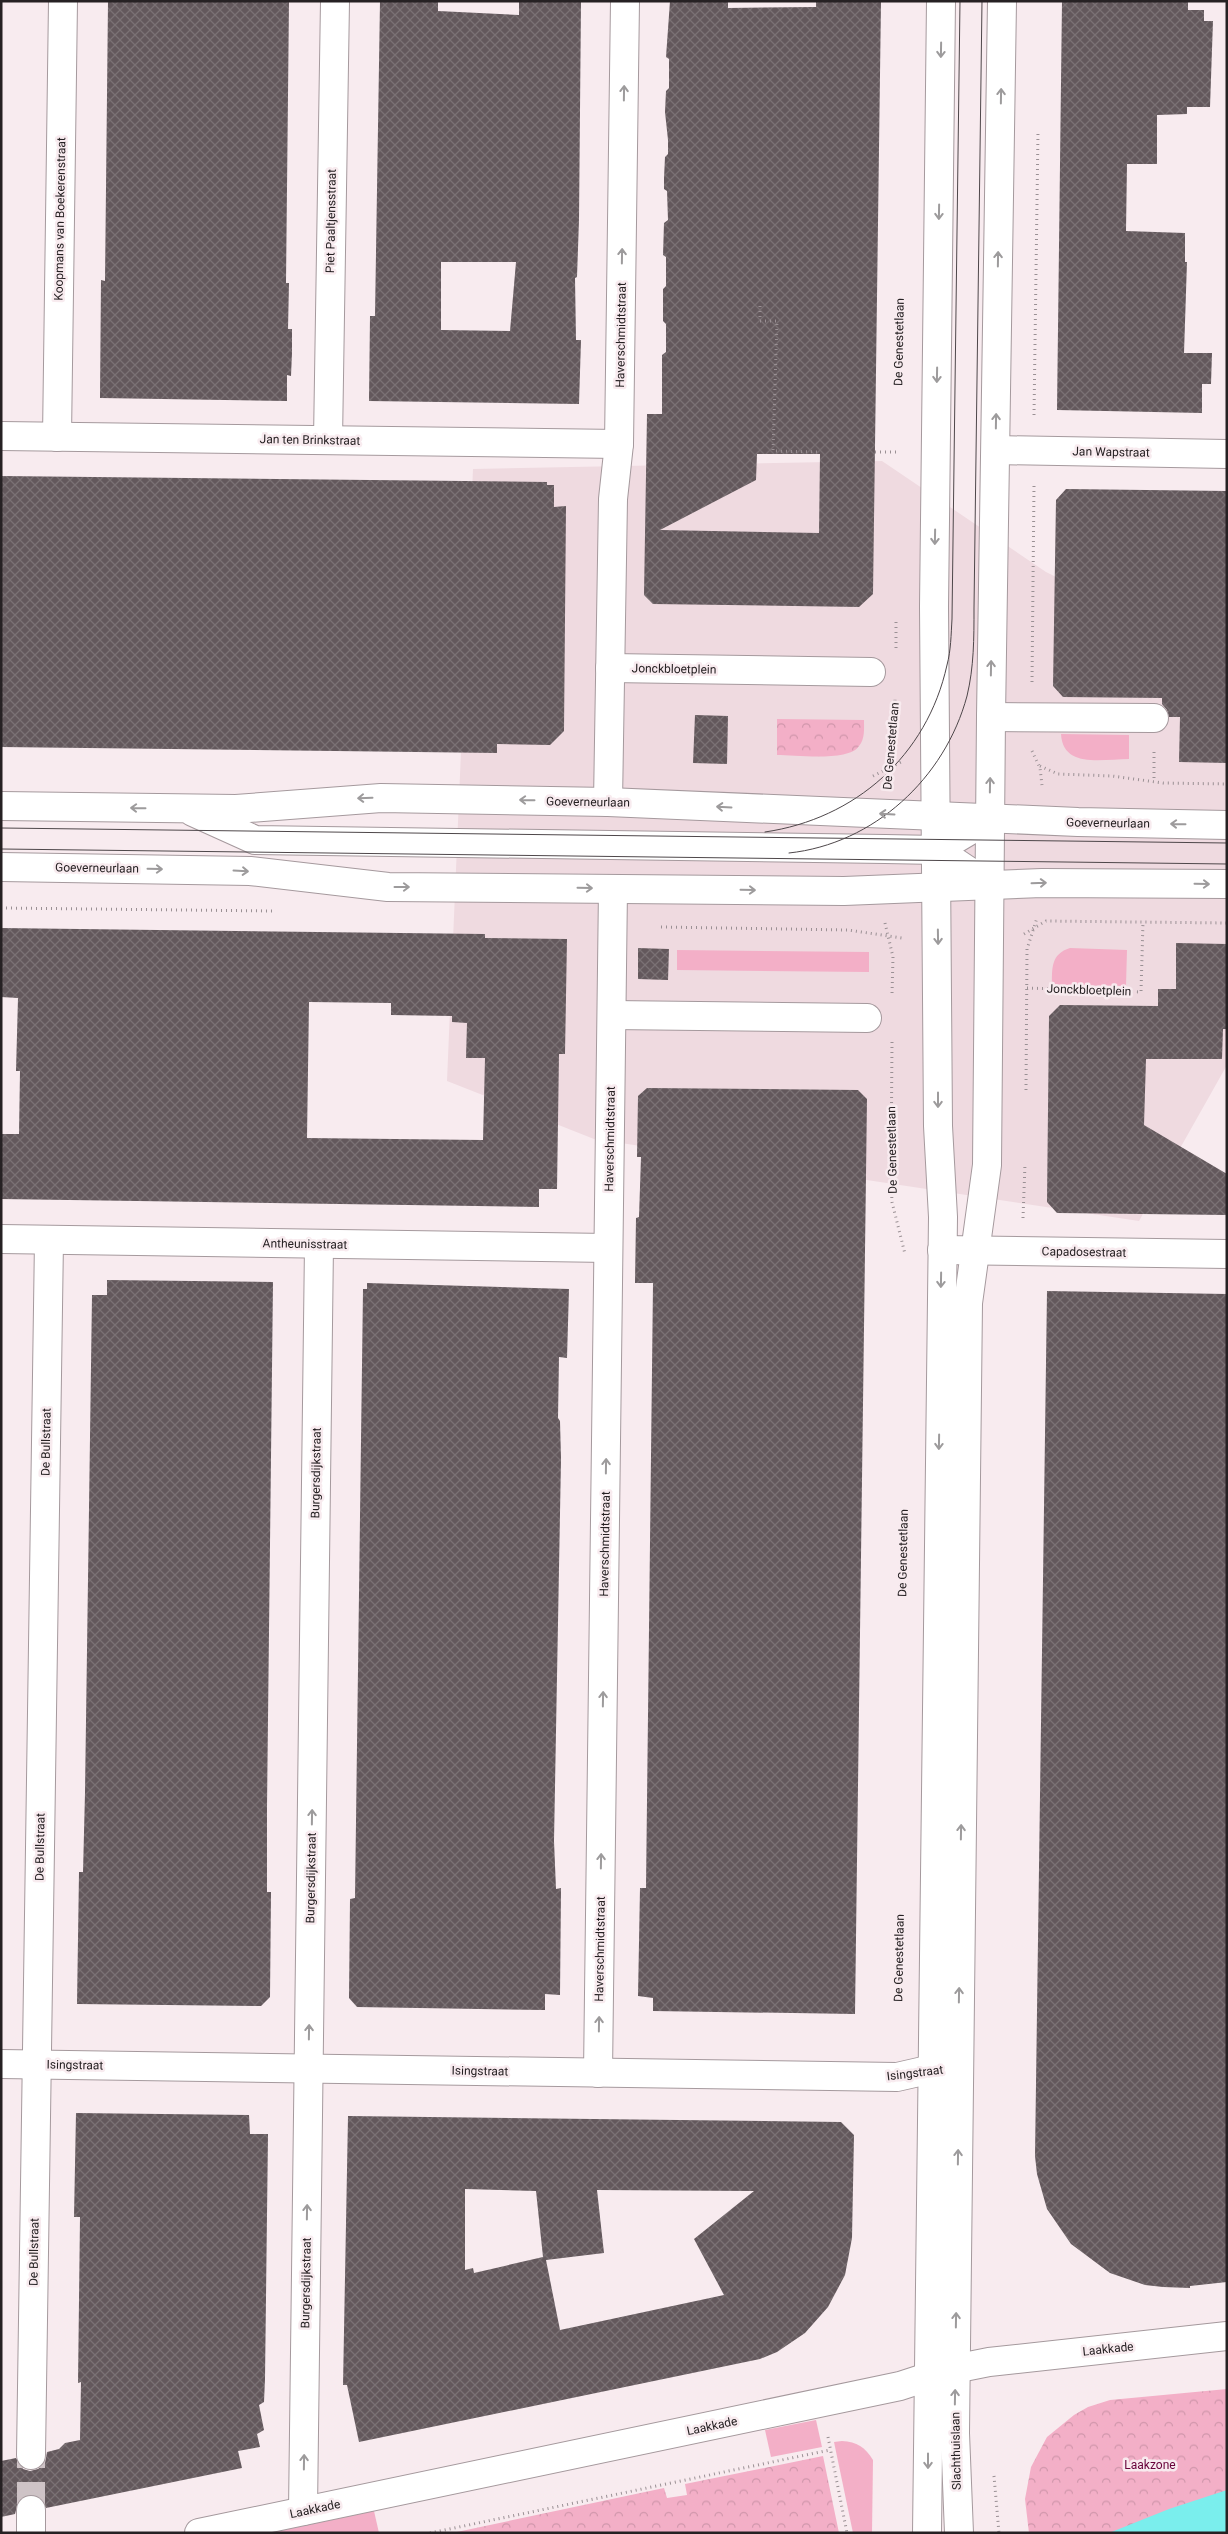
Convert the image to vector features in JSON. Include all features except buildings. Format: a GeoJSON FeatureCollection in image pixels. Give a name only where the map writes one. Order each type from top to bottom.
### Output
{"type":"FeatureCollection","features":[{"type":"Feature","properties":{"kind":"street","name":"Koopmans van Boekerenstraat"},"geometry":{"type":"LineString","coordinates":[[57,437],[63,1]]}},
{"type":"Feature","properties":{"kind":"street","name":"Piet Paaltjensstraat"},"geometry":{"type":"LineString","coordinates":[[328,440],[335,1]]}},
{"type":"Feature","properties":{"kind":"street","name":"Haverschmidtstraat"},"geometry":{"type":"LineString","coordinates":[[610,668],[613,499],[620,444],[625,1]]}},
{"type":"Feature","properties":{"kind":"street"},"geometry":{"type":"LineString","coordinates":[[927,2533],[942,1250],[942,1203],[938,1126],[934,607],[941,1]]}},
{"type":"Feature","properties":{"kind":"street"},"geometry":{"type":"LineString","coordinates":[[955,2369],[968,1302],[977,1250],[987,1165],[989,819],[1002,1]]}},
{"type":"Feature","properties":{"kind":"street","name":"Jan ten Brinkstraat"},"geometry":{"type":"LineString","coordinates":[[1,436],[620,444]]}},
{"type":"Feature","properties":{"kind":"street","name":"Jan Wapstraat"},"geometry":{"type":"LineString","coordinates":[[996,450],[1227,454]]}},
{"type":"Feature","properties":{"kind":"street"},"geometry":{"type":"LineString","coordinates":[[608,802],[610,668]]}},
{"type":"Feature","properties":{"kind":"street","name":"Jonckbloetplein"},"geometry":{"type":"LineString","coordinates":[[610,668],[871,672]]}},
{"type":"Feature","properties":{"kind":"street"},"geometry":{"type":"LineString","coordinates":[[991,717],[1154,718]]}},
{"type":"Feature","properties":{"kind":"street","name":"Goeverneurlaan"},"geometry":{"type":"LineString","coordinates":[[1,806],[261,807],[381,798],[608,802],[989,819],[1227,825]]}},
{"type":"Feature","properties":{"kind":"street","name":"Goeverneurlaan"},"geometry":{"type":"LineString","coordinates":[[186,808],[255,840],[937,850]]}},
{"type":"Feature","properties":{"kind":"street"},"geometry":{"type":"LineString","coordinates":[[937,850],[989,819]]}},
{"type":"Feature","properties":{"kind":"street","name":"Goeverneurlaan"},"geometry":{"type":"LineString","coordinates":[[192,869],[255,840]]}},
{"type":"Feature","properties":{"kind":"street"},"geometry":{"type":"LineString","coordinates":[[937,850],[990,886]]}},
{"type":"Feature","properties":{"kind":"street","name":"Goeverneurlaan"},"geometry":{"type":"LineString","coordinates":[[1,867],[250,871],[377,886],[884,891],[1049,883],[1227,884]]}},
{"type":"Feature","properties":{"kind":"street"},"geometry":{"type":"LineString","coordinates":[[613,889],[612,1015],[867,1018]]}},
{"type":"Feature","properties":{"kind":"street","name":"Haverschmidtstraat"},"geometry":{"type":"LineString","coordinates":[[598,2073],[612,1015]]}},
{"type":"Feature","properties":{"kind":"street","name":"Antheunisstraat"},"geometry":{"type":"LineString","coordinates":[[1,1239],[608,1248]]}},
{"type":"Feature","properties":{"kind":"street","name":"De Bullstraat"},"geometry":{"type":"LineString","coordinates":[[31,2455],[48,1240]]}},
{"type":"Feature","properties":{"kind":"street","name":"Burgersdijkstraat"},"geometry":{"type":"LineString","coordinates":[[303,2511],[319,1244]]}},
{"type":"Feature","properties":{"kind":"street","name":"Capadosestraat"},"geometry":{"type":"LineString","coordinates":[[942,1250],[1227,1254]]}},
{"type":"Feature","properties":{"kind":"street","name":"Isingstraat"},"geometry":{"type":"LineString","coordinates":[[1,2064],[897,2077],[932,2069],[958,2068]]}},
{"type":"Feature","properties":{"kind":"street","name":"Laakkade"},"geometry":{"type":"LineString","coordinates":[[198,2533],[892,2388],[955,2369],[989,2362],[1227,2336]]}},
{"type":"Feature","properties":{"kind":"street","name":"Slachthuislaan"},"geometry":{"type":"LineString","coordinates":[[955,2369],[955,2461],[960,2533]]}},
{"type":"Feature","properties":{"kind":"path"},"geometry":{"type":"LineString","coordinates":[[760,306],[760,321],[777,321],[773,451],[819,452]]}},
{"type":"Feature","properties":{"kind":"path"},"geometry":{"type":"LineString","coordinates":[[898,446],[898,462]]}},
{"type":"Feature","properties":{"kind":"path"},"geometry":{"type":"LineString","coordinates":[[875,452],[898,452]]}},
{"type":"Feature","properties":{"kind":"path"},"geometry":{"type":"LineString","coordinates":[[896,615],[896,653]]}},
{"type":"Feature","properties":{"kind":"path","name":"De Genestetlaan"},"geometry":{"type":"LineString","coordinates":[[886,814],[887,781],[895,731],[896,691]]}},
{"type":"Feature","properties":{"kind":"path"},"geometry":{"type":"LineString","coordinates":[[884,891],[884,919],[893,957],[892,1000]]}},
{"type":"Feature","properties":{"kind":"path","name":"Jonckbloetplein"},"geometry":{"type":"LineString","coordinates":[[1027,988],[1142,992],[1143,922]]}},
{"type":"Feature","properties":{"kind":"path","name":"De Genestetlaan"},"geometry":{"type":"LineString","coordinates":[[892,1038],[892,1202],[906,1260]]}},
{"type":"Feature","properties":{"kind":"path"},"geometry":{"type":"LineString","coordinates":[[827,2433],[847,2533]]}},
{"type":"Feature","properties":{"kind":"path"},"geometry":{"type":"LineString","coordinates":[[430,2533],[830,2450]]}},
{"type":"Feature","properties":{"kind":"shaded area"},"geometry":{"type":"Polygon","coordinates":[[[882,461],[1046,572],[1227,662],[1227,1065],[1139,1221],[594,1139],[447,1081],[473,469],[882,461]]]}},
{"type":"Feature","properties":{"kind":"green space"},"geometry":{"type":"Polygon","coordinates":[[[777,719],[864,720],[863,737],[859,746],[845,754],[834,756],[777,755],[777,719]]]}},
{"type":"Feature","properties":{"kind":"green space"},"geometry":{"type":"Polygon","coordinates":[[[1061,734],[1129,735],[1129,759],[1086,760],[1077,757],[1069,753],[1063,745],[1061,734]]]}},
{"type":"Feature","properties":{"kind":"green space"},"geometry":{"type":"Polygon","coordinates":[[[1070,948],[1127,950],[1126,986],[1052,985],[1054,962],[1059,954],[1070,948]]]}},
{"type":"Feature","properties":{"kind":"green space"},"geometry":{"type":"Polygon","coordinates":[[[677,950],[869,952],[869,972],[677,970],[677,950]]]}},
{"type":"Feature","properties":{"kind":"green space","name":"Laakzone"},"geometry":{"type":"Polygon","coordinates":[[[1227,2389],[1227,2533],[1029,2533],[1025,2499],[1031,2467],[1047,2437],[1074,2415],[1088,2407],[1110,2400],[1227,2389]]]}},
{"type":"Feature","properties":{"kind":"green space"},"geometry":{"type":"Polygon","coordinates":[[[816,2420],[822,2447],[771,2457],[765,2430],[816,2420]]]}},
{"type":"Feature","properties":{"kind":"green space"},"geometry":{"type":"Polygon","coordinates":[[[842,2441],[860,2446],[873,2460],[872,2533],[853,2533],[834,2442],[842,2441]]]}},
{"type":"Feature","properties":{"kind":"green space"},"geometry":{"type":"Polygon","coordinates":[[[823,2456],[839,2533],[452,2533],[664,2488],[667,2498],[687,2495],[685,2484],[823,2456]]]}},
{"type":"Feature","properties":{"kind":"green space"},"geometry":{"type":"Polygon","coordinates":[[[374,2511],[379,2533],[270,2533],[374,2511]]]}},
{"type":"Feature","properties":{"kind":"water"},"geometry":{"type":"Polygon","coordinates":[[[1227,2490],[1227,2533],[1109,2533],[1169,2509],[1227,2490]]]}},
{"type":"Feature","properties":{"kind":"tunnel"},"geometry":{"type":"LineString","coordinates":[[31,2455],[31,2510]]}},
{"type":"Feature","properties":{"kind":"tram line"},"geometry":{"type":"LineString","coordinates":[[765,832],[798,825],[829,813],[857,797],[882,778],[904,754],[923,728],[937,698],[948,659],[952,619],[960,1]]}},
{"type":"Feature","properties":{"kind":"tram line"},"geometry":{"type":"LineString","coordinates":[[789,853],[820,847],[850,836],[877,821],[902,802],[942,754],[957,726],[967,696],[974,630],[982,1]]}},
{"type":"Feature","properties":{"kind":"tram line"},"geometry":{"type":"LineString","coordinates":[[1,828],[1227,843]]}},
{"type":"Feature","properties":{"kind":"tram line"},"geometry":{"type":"LineString","coordinates":[[1,849],[1227,864]]}}]}
